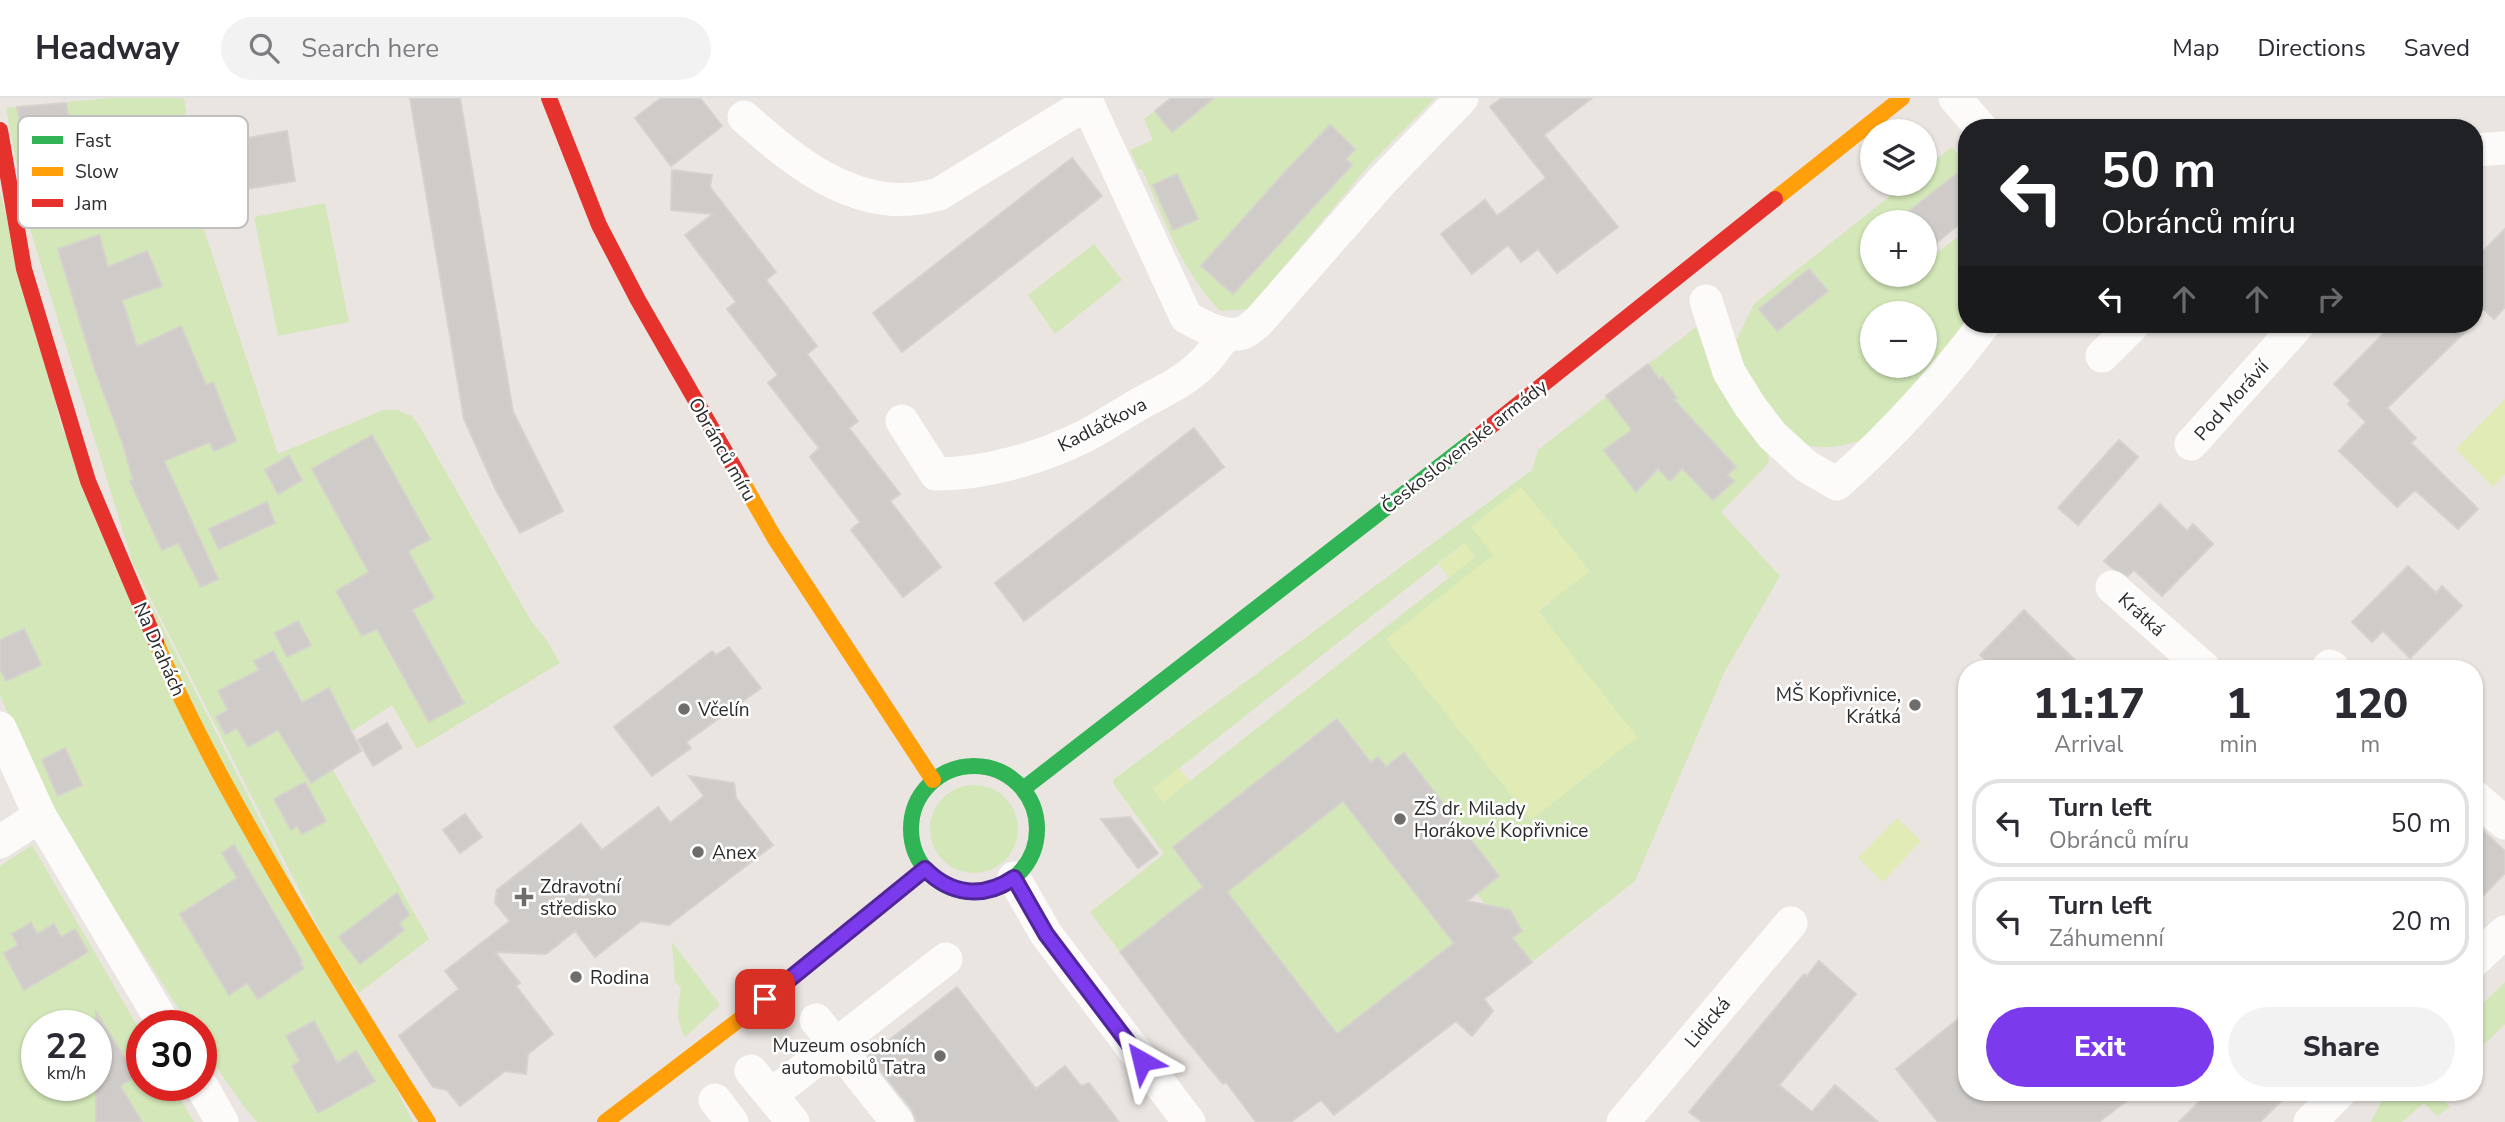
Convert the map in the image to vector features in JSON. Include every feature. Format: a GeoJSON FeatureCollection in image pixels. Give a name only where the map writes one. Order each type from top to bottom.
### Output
{"type":"FeatureCollection","features":[{"type":"Feature","properties":{"kind":"main road","name":"Obránců míru"},"geometry":{"type":"LineString","coordinates":[[549,98],[599,225],[638,300],[774,537],[933,780]]}},
{"type":"Feature","properties":{"kind":"main road","name":"Československé armády"},"geometry":{"type":"LineString","coordinates":[[1023,789],[1447,461],[1902,98]]}},
{"type":"Feature","properties":{"kind":"main road","name":"Na Drahách"},"geometry":{"type":"LineString","coordinates":[[0,130],[24,269],[88,481],[169,673],[234,802],[362,1020],[428,1122]]}},
{"type":"Feature","properties":{"kind":"main road"},"geometry":{"type":"LineString","coordinates":[[980,766],[1004,774],[1023,789],[1034,811],[1037,836],[1030,859],[1014,878],[992,890],[967,892],[944,885],[925,869],[913,847],[911,823],[918,799],[933,780],[955,769],[980,766]]}},
{"type":"Feature","properties":{"kind":"main road"},"geometry":{"type":"LineString","coordinates":[[605,1122],[744,1016],[925,869]]}},
{"type":"Feature","properties":{"kind":"street","name":"Kadláčkova"},"geometry":{"type":"LineString","coordinates":[[902,421],[936,474],[958,474],[1005,464],[1065,445],[1167,391],[1203,363],[1227,334],[1244,333],[1258,322],[1381,182],[1462,98]]}},
{"type":"Feature","properties":{"kind":"street"},"geometry":{"type":"LineString","coordinates":[[1955,98],[1973,119]]}},
{"type":"Feature","properties":{"kind":"street"},"geometry":{"type":"LineString","coordinates":[[744,117],[816,175],[861,193],[899,199],[939,194],[1087,103],[1186,317],[1205,328],[1227,334]]}},
{"type":"Feature","properties":{"kind":"street"},"geometry":{"type":"LineString","coordinates":[[2483,149],[2505,148]]}},
{"type":"Feature","properties":{"kind":"street"},"geometry":{"type":"LineString","coordinates":[[1706,300],[1729,372],[1750,406],[1772,435],[1806,466],[1837,484],[1884,442],[1948,372],[1977,333]]}},
{"type":"Feature","properties":{"kind":"street"},"geometry":{"type":"LineString","coordinates":[[2102,356],[2125,333]]}},
{"type":"Feature","properties":{"kind":"street","name":"Pod Morávií"},"geometry":{"type":"LineString","coordinates":[[2191,444],[2291,333]]}},
{"type":"Feature","properties":{"kind":"street","name":"Krátká"},"geometry":{"type":"LineString","coordinates":[[2112,587],[2195,660]]}},
{"type":"Feature","properties":{"kind":"street"},"geometry":{"type":"LineString","coordinates":[[0,728],[40,816],[155,1010]]}},
{"type":"Feature","properties":{"kind":"street"},"geometry":{"type":"LineString","coordinates":[[2483,804],[2505,823]]}},
{"type":"Feature","properties":{"kind":"street"},"geometry":{"type":"LineString","coordinates":[[0,842],[40,816]]}},
{"type":"Feature","properties":{"kind":"street"},"geometry":{"type":"LineString","coordinates":[[1014,878],[1046,934],[1189,1122]]}},
{"type":"Feature","properties":{"kind":"street","name":"Lidická"},"geometry":{"type":"LineString","coordinates":[[1623,1122],[1791,923]]}},
{"type":"Feature","properties":{"kind":"street"},"geometry":{"type":"LineString","coordinates":[[2483,953],[2505,932]]}},
{"type":"Feature","properties":{"kind":"street"},"geometry":{"type":"LineString","coordinates":[[793,1122],[761,1083],[826,1032],[946,959]]}},
{"type":"Feature","properties":{"kind":"street"},"geometry":{"type":"LineString","coordinates":[[826,1032],[897,1122]]}},
{"type":"Feature","properties":{"kind":"street"},"geometry":{"type":"LineString","coordinates":[[210,1101],[222,1122]]}},
{"type":"Feature","properties":{"kind":"street"},"geometry":{"type":"LineString","coordinates":[[2309,1122],[2331,1101]]}},
{"type":"Feature","properties":{"kind":"green space"},"geometry":{"type":"Polygon","coordinates":[[[109,98],[184,98],[186,111],[185,116],[18,116],[18,173],[6,108],[109,98]]]}},
{"type":"Feature","properties":{"kind":"green space"},"geometry":{"type":"Polygon","coordinates":[[[1214,98],[1435,98],[1369,165],[1249,309],[1220,311],[1184,262],[1142,169],[1139,170],[1130,150],[1153,140],[1144,119],[1155,111],[1173,132],[1214,98]]]}},
{"type":"Feature","properties":{"kind":"green space"},"geometry":{"type":"Polygon","coordinates":[[[1952,147],[1958,155],[1958,173],[1937,189],[1937,159],[1952,147]]]}},
{"type":"Feature","properties":{"kind":"green space"},"geometry":{"type":"Polygon","coordinates":[[[0,192],[62,428],[413,1122],[257,1122],[217,1068],[217,1010],[179,1010],[55,816],[0,696],[0,192]]]}},
{"type":"Feature","properties":{"kind":"green space"},"geometry":{"type":"Polygon","coordinates":[[[1890,196],[1928,196],[1910,210],[1872,210],[1890,196]]]}},
{"type":"Feature","properties":{"kind":"green space"},"geometry":{"type":"Polygon","coordinates":[[[325,203],[349,322],[278,336],[254,217],[325,203]]]}},
{"type":"Feature","properties":{"kind":"green space"},"geometry":{"type":"Polygon","coordinates":[[[1860,220],[1860,287],[1937,287],[1937,253],[1958,237],[1959,333],[1937,359],[1937,301],[1860,301],[1860,378],[1921,378],[1870,437],[1850,444],[1810,446],[1790,437],[1731,351],[1754,304],[1860,220]]]}},
{"type":"Feature","properties":{"kind":"green space"},"geometry":{"type":"Polygon","coordinates":[[[30,228],[203,228],[278,454],[383,410],[397,410],[412,416],[531,621],[546,639],[560,663],[417,749],[392,705],[322,751],[429,939],[359,993],[327,944],[133,564],[30,228]]]}},
{"type":"Feature","properties":{"kind":"green space"},"geometry":{"type":"Polygon","coordinates":[[[1094,244],[1122,280],[1055,334],[1028,295],[1094,244]]]}},
{"type":"Feature","properties":{"kind":"green space"},"geometry":{"type":"Polygon","coordinates":[[[1696,327],[1717,383],[1767,452],[1769,461],[1766,466],[1721,512],[1780,576],[1724,673],[1635,881],[1532,962],[1477,894],[1499,876],[1404,754],[1386,767],[1378,758],[1371,763],[1337,720],[1173,847],[1206,891],[1173,910],[1120,952],[1090,912],[1164,854],[1113,783],[1114,779],[1532,470],[1538,450],[1696,327]],[[1464,543],[1153,789],[1163,802],[1475,557],[1464,543]],[[1494,555],[1386,640],[1564,646],[1538,610],[1551,603],[1494,555]]]}},
{"type":"Feature","properties":{"kind":"green space"},"geometry":{"type":"Polygon","coordinates":[[[2505,399],[2505,474],[2493,487],[2456,449],[2505,399]]]}},
{"type":"Feature","properties":{"kind":"green space"},"geometry":{"type":"Polygon","coordinates":[[[1521,487],[1590,571],[1538,611],[1637,737],[1531,820],[1386,639],[1493,555],[1471,527],[1521,487]]]}},
{"type":"Feature","properties":{"kind":"green space"},"geometry":{"type":"Polygon","coordinates":[[[1465,543],[1475,557],[1449,578],[1438,564],[1465,543]]]}},
{"type":"Feature","properties":{"kind":"green space"},"geometry":{"type":"Polygon","coordinates":[[[1179,768],[1190,781],[1163,802],[1152,789],[1179,768]]]}},
{"type":"Feature","properties":{"kind":"green space"},"geometry":{"type":"Polygon","coordinates":[[[974,785],[991,788],[1005,798],[1015,812],[1018,829],[1015,846],[1005,860],[991,870],[974,873],[957,870],[943,860],[933,846],[930,829],[933,812],[943,798],[957,788],[974,785]]]}},
{"type":"Feature","properties":{"kind":"green space"},"geometry":{"type":"Polygon","coordinates":[[[1343,801],[1438,923],[1480,922],[1337,1034],[1227,892],[1343,801]]]}},
{"type":"Feature","properties":{"kind":"green space"},"geometry":{"type":"Polygon","coordinates":[[[1897,818],[1921,841],[1883,882],[1858,858],[1897,818]]]}},
{"type":"Feature","properties":{"kind":"green space"},"geometry":{"type":"Polygon","coordinates":[[[32,845],[128,1010],[126,1101],[182,1101],[194,1122],[0,1122],[0,866],[32,845]]]}},
{"type":"Feature","properties":{"kind":"green space"},"geometry":{"type":"Polygon","coordinates":[[[672,942],[720,1005],[685,1037],[679,1019],[681,988],[675,982],[672,942]]]}},
{"type":"Feature","properties":{"kind":"green space"},"geometry":{"type":"Polygon","coordinates":[[[2505,982],[2505,1024],[2483,1045],[2483,1003],[2505,982]]]}},
{"type":"Feature","properties":{"kind":"green space"},"geometry":{"type":"Polygon","coordinates":[[[2382,1101],[2444,1101],[2450,1107],[2437,1116],[2424,1103],[2402,1122],[2371,1122],[2382,1101]]]}},
{"type":"Feature","properties":{"kind":"building"},"geometry":{"type":"Polygon","coordinates":[[[410,98],[460,98],[513,412],[563,511],[520,533],[496,490],[464,419],[410,98]]]}},
{"type":"Feature","properties":{"kind":"building"},"geometry":{"type":"Polygon","coordinates":[[[661,98],[700,98],[722,126],[671,166],[635,118],[661,98]]]}},
{"type":"Feature","properties":{"kind":"building"},"geometry":{"type":"Polygon","coordinates":[[[1171,98],[1214,98],[1172,132],[1155,111],[1171,98]]]}},
{"type":"Feature","properties":{"kind":"building"},"geometry":{"type":"Polygon","coordinates":[[[1502,98],[1592,98],[1544,135],[1618,227],[1557,273],[1538,249],[1521,262],[1508,245],[1472,274],[1441,234],[1485,200],[1497,216],[1546,178],[1490,107],[1502,98]]]}},
{"type":"Feature","properties":{"kind":"building"},"geometry":{"type":"Polygon","coordinates":[[[66,103],[68,116],[19,116],[17,107],[66,103]]]}},
{"type":"Feature","properties":{"kind":"building"},"geometry":{"type":"Polygon","coordinates":[[[1330,125],[1355,149],[1346,159],[1352,165],[1233,294],[1201,266],[1330,125]]]}},
{"type":"Feature","properties":{"kind":"building"},"geometry":{"type":"Polygon","coordinates":[[[287,131],[295,181],[248,189],[248,138],[287,131]]]}},
{"type":"Feature","properties":{"kind":"building"},"geometry":{"type":"Polygon","coordinates":[[[1072,158],[1102,196],[902,352],[873,313],[1072,158]]]}},
{"type":"Feature","properties":{"kind":"building"},"geometry":{"type":"Polygon","coordinates":[[[672,170],[712,175],[710,187],[776,272],[766,280],[817,346],[807,354],[858,421],[849,428],[900,494],[890,501],[941,567],[903,597],[851,530],[860,522],[810,457],[819,448],[768,383],[778,375],[727,309],[736,302],[685,235],[713,214],[671,210],[672,170]]]}},
{"type":"Feature","properties":{"kind":"building"},"geometry":{"type":"Polygon","coordinates":[[[1958,173],[1958,225],[1937,242],[1937,210],[1910,210],[1928,196],[1937,196],[1937,189],[1958,173]]]}},
{"type":"Feature","properties":{"kind":"building"},"geometry":{"type":"Polygon","coordinates":[[[1177,174],[1198,219],[1173,230],[1153,185],[1177,174]]]}},
{"type":"Feature","properties":{"kind":"building"},"geometry":{"type":"Polygon","coordinates":[[[2505,229],[2505,307],[2494,319],[2483,309],[2483,251],[2505,229]]]}},
{"type":"Feature","properties":{"kind":"building"},"geometry":{"type":"Polygon","coordinates":[[[99,235],[108,267],[147,251],[162,286],[122,300],[137,347],[181,326],[206,385],[213,382],[236,441],[214,451],[210,442],[164,461],[218,579],[201,587],[178,543],[162,550],[130,481],[133,480],[123,444],[94,367],[58,249],[99,235]]]}},
{"type":"Feature","properties":{"kind":"building"},"geometry":{"type":"Polygon","coordinates":[[[1809,269],[1828,291],[1777,331],[1759,309],[1809,269]]]}},
{"type":"Feature","properties":{"kind":"building"},"geometry":{"type":"Polygon","coordinates":[[[2384,333],[2464,333],[2387,408],[2416,438],[2411,443],[2478,509],[2458,529],[2415,490],[2397,507],[2339,451],[2366,422],[2348,404],[2351,401],[2334,384],[2384,333]]]}},
{"type":"Feature","properties":{"kind":"building"},"geometry":{"type":"Polygon","coordinates":[[[1648,364],[1659,379],[1662,377],[1677,398],[1674,400],[1736,467],[1727,475],[1734,481],[1713,500],[1682,468],[1670,481],[1658,468],[1636,492],[1604,450],[1632,430],[1606,396],[1648,364]]]}},
{"type":"Feature","properties":{"kind":"building"},"geometry":{"type":"Polygon","coordinates":[[[1194,428],[1224,467],[1024,621],[995,583],[1194,428]]]}},
{"type":"Feature","properties":{"kind":"building"},"geometry":{"type":"Polygon","coordinates":[[[372,435],[430,539],[408,551],[434,598],[412,610],[464,703],[429,722],[377,629],[362,636],[336,591],[369,572],[312,469],[372,435]]]}},
{"type":"Feature","properties":{"kind":"building"},"geometry":{"type":"Polygon","coordinates":[[[2119,440],[2138,457],[2078,525],[2058,508],[2119,440]]]}},
{"type":"Feature","properties":{"kind":"building"},"geometry":{"type":"Polygon","coordinates":[[[289,456],[302,480],[278,494],[265,470],[289,456]]]}},
{"type":"Feature","properties":{"kind":"building"},"geometry":{"type":"Polygon","coordinates":[[[267,502],[275,523],[219,549],[209,529],[267,502]]]}},
{"type":"Feature","properties":{"kind":"building"},"geometry":{"type":"Polygon","coordinates":[[[2160,504],[2187,531],[2193,524],[2213,544],[2162,596],[2134,570],[2128,576],[2104,561],[2160,504]]]}},
{"type":"Feature","properties":{"kind":"building"},"geometry":{"type":"Polygon","coordinates":[[[2408,566],[2436,593],[2442,586],[2462,606],[2410,658],[2383,631],[2372,642],[2352,622],[2408,566]]]}},
{"type":"Feature","properties":{"kind":"building"},"geometry":{"type":"Polygon","coordinates":[[[2024,610],[2075,660],[1985,660],[1980,655],[2024,610]]]}},
{"type":"Feature","properties":{"kind":"building"},"geometry":{"type":"Polygon","coordinates":[[[298,621],[311,645],[287,657],[275,633],[298,621]]]}},
{"type":"Feature","properties":{"kind":"building"},"geometry":{"type":"Polygon","coordinates":[[[24,629],[41,665],[6,681],[0,669],[0,640],[24,629]]]}},
{"type":"Feature","properties":{"kind":"building","name":"Včelín"},"geometry":{"type":"Polygon","coordinates":[[[729,647],[761,688],[686,742],[691,748],[652,776],[614,727],[712,651],[716,655],[729,647]]]}},
{"type":"Feature","properties":{"kind":"building"},"geometry":{"type":"Polygon","coordinates":[[[273,651],[302,703],[329,688],[361,751],[311,783],[278,730],[248,747],[237,728],[225,734],[216,717],[228,710],[218,691],[259,670],[254,661],[273,651]]]}},
{"type":"Feature","properties":{"kind":"building"},"geometry":{"type":"Polygon","coordinates":[[[1337,719],[1371,763],[1378,757],[1386,767],[1404,753],[1499,876],[1467,901],[1510,910],[1522,931],[1512,938],[1532,962],[1484,999],[1493,1011],[1472,1036],[1456,1021],[1334,1115],[1321,1100],[1291,1122],[1256,1122],[1226,1082],[1223,1084],[1184,1037],[1120,952],[1203,887],[1173,847],[1337,719]],[[1343,801],[1227,892],[1337,1034],[1454,943],[1343,801]]]}},
{"type":"Feature","properties":{"kind":"building"},"geometry":{"type":"Polygon","coordinates":[[[387,723],[402,748],[373,766],[358,740],[387,723]]]}},
{"type":"Feature","properties":{"kind":"building"},"geometry":{"type":"Polygon","coordinates":[[[65,748],[82,785],[58,796],[42,760],[65,748]]]}},
{"type":"Feature","properties":{"kind":"building"},"geometry":{"type":"Polygon","coordinates":[[[689,776],[734,783],[736,798],[773,845],[669,925],[641,921],[595,957],[575,931],[546,954],[495,952],[520,983],[516,986],[553,1034],[528,1054],[526,1074],[505,1071],[460,1106],[447,1090],[433,1087],[399,1036],[459,989],[445,971],[510,921],[495,903],[497,890],[581,824],[602,850],[658,807],[670,823],[704,796],[689,776]]]}},
{"type":"Feature","properties":{"kind":"building"},"geometry":{"type":"Polygon","coordinates":[[[305,782],[326,821],[302,834],[297,826],[291,830],[274,799],[305,782]]]}},
{"type":"Feature","properties":{"kind":"building"},"geometry":{"type":"Polygon","coordinates":[[[465,814],[482,837],[460,853],[443,830],[465,814]]]}},
{"type":"Feature","properties":{"kind":"building"},"geometry":{"type":"Polygon","coordinates":[[[1130,817],[1158,853],[1138,868],[1101,819],[1130,817]]]}},
{"type":"Feature","properties":{"kind":"building"},"geometry":{"type":"Polygon","coordinates":[[[2483,830],[2505,851],[2505,873],[2483,896],[2483,830]]]}},
{"type":"Feature","properties":{"kind":"building"},"geometry":{"type":"Polygon","coordinates":[[[234,845],[304,968],[258,999],[247,983],[229,995],[180,914],[237,878],[222,853],[234,845]]]}},
{"type":"Feature","properties":{"kind":"building"},"geometry":{"type":"Polygon","coordinates":[[[397,893],[409,915],[399,923],[404,930],[360,964],[339,937],[397,893]]]}},
{"type":"Feature","properties":{"kind":"building"},"geometry":{"type":"Polygon","coordinates":[[[31,923],[37,934],[54,924],[61,937],[75,929],[88,952],[24,990],[4,953],[18,945],[12,934],[31,923]]]}},
{"type":"Feature","properties":{"kind":"building"},"geometry":{"type":"Polygon","coordinates":[[[1819,961],[1856,994],[1779,1085],[1812,1112],[1835,1085],[1878,1122],[1702,1122],[1689,1112],[1804,974],[1807,976],[1819,961]]]}},
{"type":"Feature","properties":{"kind":"building","name":"Muzeum osobních automobilů Tatra"},"geometry":{"type":"Polygon","coordinates":[[[957,987],[1036,1089],[1065,1066],[1081,1086],[1089,1083],[1119,1122],[917,1122],[912,1110],[869,1056],[957,987]]]}},
{"type":"Feature","properties":{"kind":"building"},"geometry":{"type":"Polygon","coordinates":[[[1958,1019],[1958,1101],[2126,1101],[2099,1122],[1938,1122],[1896,1069],[1958,1019]]]}},
{"type":"Feature","properties":{"kind":"building"},"geometry":{"type":"Polygon","coordinates":[[[314,1021],[337,1063],[356,1051],[375,1081],[318,1113],[292,1066],[300,1061],[286,1036],[314,1021]]]}},
{"type":"Feature","properties":{"kind":"building"},"geometry":{"type":"Polygon","coordinates":[[[112,1038],[126,1060],[126,1082],[120,1086],[126,1101],[129,1101],[142,1122],[96,1122],[96,1101],[112,1101],[112,1038]]]}},
{"type":"Feature","properties":{"kind":"building"},"geometry":{"type":"Polygon","coordinates":[[[2200,1101],[2281,1101],[2260,1122],[2179,1122],[2200,1101]]]}},
{"type":"Feature","properties":{"kind":"traffic: fast"},"geometry":{"type":"LineString","coordinates":[[1023,789],[1476,438]]}},
{"type":"Feature","properties":{"kind":"traffic: fast"},"geometry":{"type":"LineString","coordinates":[[974,766],[998,771],[1019,784],[1032,805],[1037,829],[1032,853],[1019,874],[998,887],[974,892],[950,887],[929,874],[916,853],[911,829],[916,805],[929,784],[950,771],[974,766]]}},
{"type":"Feature","properties":{"kind":"traffic: slow"},"geometry":{"type":"LineString","coordinates":[[1775,199],[1902,98]]}},
{"type":"Feature","properties":{"kind":"traffic: slow"},"geometry":{"type":"LineString","coordinates":[[742,481],[774,537],[933,780]]}},
{"type":"Feature","properties":{"kind":"traffic: slow"},"geometry":{"type":"LineString","coordinates":[[156,642],[218,771],[253,834],[428,1122]]}},
{"type":"Feature","properties":{"kind":"traffic: slow"},"geometry":{"type":"LineString","coordinates":[[605,1122],[744,1016],[925,869]]}},
{"type":"Feature","properties":{"kind":"traffic: jam"},"geometry":{"type":"LineString","coordinates":[[549,98],[599,225],[638,300],[742,481]]}},
{"type":"Feature","properties":{"kind":"traffic: jam"},"geometry":{"type":"LineString","coordinates":[[0,130],[24,269],[88,481],[156,642]]}},
{"type":"Feature","properties":{"kind":"traffic: jam"},"geometry":{"type":"LineString","coordinates":[[1476,438],[1775,199]]}},
{"type":"Feature","properties":{"kind":"place","name":"MŠ Kopřivnice, Krátká"},"geometry":{"type":"Point","coordinates":[1915,705]}},
{"type":"Feature","properties":{"kind":"place","name":"Včelín"},"geometry":{"type":"Point","coordinates":[684,709]}},
{"type":"Feature","properties":{"kind":"place","name":"ZŠ dr. Milady Horákové Kopřivnice"},"geometry":{"type":"Point","coordinates":[1400,819]}},
{"type":"Feature","properties":{"kind":"place","name":"Anex"},"geometry":{"type":"Point","coordinates":[698,852]}},
{"type":"Feature","properties":{"kind":"place","name":"Zdravotní středisko"},"geometry":{"type":"Point","coordinates":[524,897]}},
{"type":"Feature","properties":{"kind":"place","name":"Rodina"},"geometry":{"type":"Point","coordinates":[576,977]}},
{"type":"Feature","properties":{"kind":"place","name":"Muzeum osobních automobilů Tatra"},"geometry":{"type":"Point","coordinates":[940,1056]}},
{"type":"Feature","properties":{"kind":"route"},"geometry":{"type":"LineString","coordinates":[[765,999],[925,869],[944,885],[967,892],[992,890],[1014,878],[1046,934],[1142,1061]]}}]}
